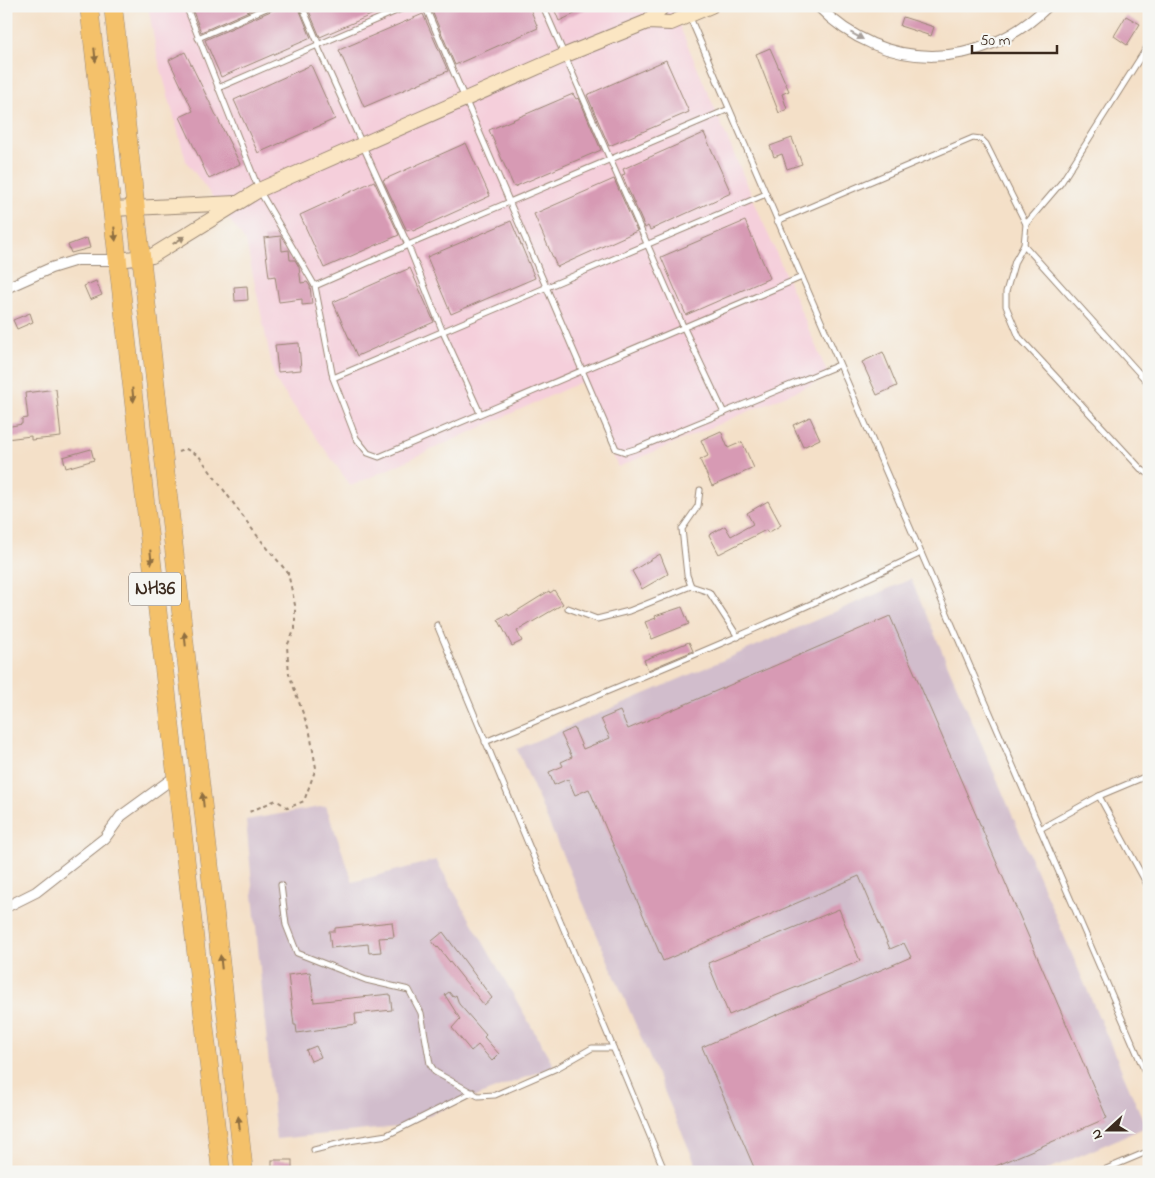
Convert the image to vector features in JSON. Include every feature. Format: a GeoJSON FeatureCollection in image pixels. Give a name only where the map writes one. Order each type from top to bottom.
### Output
{"type":"FeatureCollection","features":[{"type":"Feature","properties":{"kind":"highway","name":"NH36"},"geometry":{"type":"LineString","coordinates":[[89,6],[221,1172]]}},
{"type":"Feature","properties":{"kind":"highway","name":"NH36"},"geometry":{"type":"LineString","coordinates":[[113,6],[244,1172]]}},
{"type":"Feature","properties":{"kind":"street"},"geometry":{"type":"LineString","coordinates":[[6,288],[51,268],[77,260],[118,260],[152,256],[259,190],[563,56],[647,22],[663,6]]}},
{"type":"Feature","properties":{"kind":"street"},"geometry":{"type":"LineString","coordinates":[[647,22],[671,23],[687,11],[711,6]]}},
{"type":"Feature","properties":{"kind":"street"},"geometry":{"type":"LineString","coordinates":[[818,6],[844,28],[876,46],[912,55],[937,56],[962,54],[998,43],[1030,23],[1048,6]]}},
{"type":"Feature","properties":{"kind":"street"},"geometry":{"type":"LineString","coordinates":[[112,209],[240,202]]}},
{"type":"Feature","properties":{"kind":"street"},"geometry":{"type":"LineString","coordinates":[[6,907],[36,892],[105,838],[121,816],[176,776]]}},
{"type":"Feature","properties":{"kind":"lane"},"geometry":{"type":"LineString","coordinates":[[186,6],[259,190],[315,286],[333,378],[356,438],[368,453],[379,457],[683,326],[802,277]]}},
{"type":"Feature","properties":{"kind":"lane"},"geometry":{"type":"LineString","coordinates":[[198,38],[271,6]]}},
{"type":"Feature","properties":{"kind":"lane"},"geometry":{"type":"LineString","coordinates":[[302,6],[362,145],[408,245],[442,330],[480,413]]}},
{"type":"Feature","properties":{"kind":"lane"},"geometry":{"type":"LineString","coordinates":[[218,88],[408,6]]}},
{"type":"Feature","properties":{"kind":"lane"},"geometry":{"type":"LineString","coordinates":[[425,6],[616,449],[625,452],[839,365]]}},
{"type":"Feature","properties":{"kind":"lane"},"geometry":{"type":"LineString","coordinates":[[543,6],[563,56],[648,243],[683,326],[724,413]]}},
{"type":"Feature","properties":{"kind":"lane"},"geometry":{"type":"LineString","coordinates":[[687,11],[1149,1081]]}},
{"type":"Feature","properties":{"kind":"lane"},"geometry":{"type":"LineString","coordinates":[[1026,224],[1061,182],[1103,119],[1149,44]]}},
{"type":"Feature","properties":{"kind":"lane"},"geometry":{"type":"LineString","coordinates":[[315,286],[729,110]]}},
{"type":"Feature","properties":{"kind":"lane"},"geometry":{"type":"LineString","coordinates":[[777,221],[973,138],[981,140],[986,144],[1026,224],[1024,245],[1012,270],[1006,292],[1006,306],[1019,337],[1141,469],[1149,474]]}},
{"type":"Feature","properties":{"kind":"lane"},"geometry":{"type":"LineString","coordinates":[[333,378],[545,286],[766,194]]}},
{"type":"Feature","properties":{"kind":"lane"},"geometry":{"type":"LineString","coordinates":[[1024,245],[1149,384]]}},
{"type":"Feature","properties":{"kind":"lane"},"geometry":{"type":"LineString","coordinates":[[691,586],[687,575],[682,529],[698,506],[700,490]]}},
{"type":"Feature","properties":{"kind":"lane"},"geometry":{"type":"LineString","coordinates":[[486,742],[738,637],[829,597],[921,553]]}},
{"type":"Feature","properties":{"kind":"lane"},"geometry":{"type":"LineString","coordinates":[[568,608],[597,619],[629,611],[691,586],[709,592],[738,637]]}},
{"type":"Feature","properties":{"kind":"lane"},"geometry":{"type":"LineString","coordinates":[[437,625],[665,1172]]}},
{"type":"Feature","properties":{"kind":"lane"},"geometry":{"type":"LineString","coordinates":[[1040,829],[1099,796],[1149,776]]}},
{"type":"Feature","properties":{"kind":"lane"},"geometry":{"type":"LineString","coordinates":[[1099,796],[1149,888]]}},
{"type":"Feature","properties":{"kind":"lane"},"geometry":{"type":"LineString","coordinates":[[280,885],[286,925],[297,953],[366,980],[409,990],[421,1013],[430,1064],[435,1072],[478,1096],[494,1095],[557,1068],[592,1048],[613,1048]]}},
{"type":"Feature","properties":{"kind":"lane"},"geometry":{"type":"LineString","coordinates":[[314,1150],[349,1141],[387,1135],[473,1092]]}},
{"type":"Feature","properties":{"kind":"lane"},"geometry":{"type":"LineString","coordinates":[[1098,1172],[1149,1151]]}},
{"type":"Feature","properties":{"kind":"path"},"geometry":{"type":"LineString","coordinates":[[164,456],[186,449],[199,456],[255,533],[288,573],[295,605],[295,629],[287,646],[290,674],[310,733],[316,768],[304,801],[288,808],[276,800],[249,812]]}},
{"type":"Feature","properties":{"kind":"shaded area"},"geometry":{"type":"Polygon","coordinates":[[[148,6],[671,6],[829,377],[618,467],[581,382],[351,486],[275,380],[246,242],[186,161],[157,55],[148,6]]]}},
{"type":"Feature","properties":{"kind":"shaded area"},"geometry":{"type":"Polygon","coordinates":[[[911,579],[1146,1127],[1042,1172],[699,1172],[517,749],[911,579]]]}},
{"type":"Feature","properties":{"kind":"shaded area"},"geometry":{"type":"Polygon","coordinates":[[[326,806],[353,882],[436,860],[554,1066],[398,1127],[276,1139],[246,820],[326,806]]]}},
{"type":"Feature","properties":{"kind":"building"},"geometry":{"type":"Polygon","coordinates":[[[191,6],[260,6],[201,32],[191,6]]]}},
{"type":"Feature","properties":{"kind":"building"},"geometry":{"type":"Polygon","coordinates":[[[275,6],[298,6],[311,38],[221,77],[205,40],[273,10],[275,6]]]}},
{"type":"Feature","properties":{"kind":"building"},"geometry":{"type":"Polygon","coordinates":[[[307,6],[392,6],[320,37],[307,6]]]}},
{"type":"Feature","properties":{"kind":"building"},"geometry":{"type":"Polygon","coordinates":[[[442,6],[529,6],[538,28],[455,65],[432,11],[442,6]]]}},
{"type":"Feature","properties":{"kind":"building"},"geometry":{"type":"Polygon","coordinates":[[[553,6],[592,6],[559,21],[553,6]]]}},
{"type":"Feature","properties":{"kind":"building"},"geometry":{"type":"Polygon","coordinates":[[[423,14],[448,71],[364,107],[339,50],[423,14]]]}},
{"type":"Feature","properties":{"kind":"building"},"geometry":{"type":"Polygon","coordinates":[[[1126,16],[1140,24],[1127,45],[1114,36],[1126,16]]]}},
{"type":"Feature","properties":{"kind":"building"},"geometry":{"type":"Polygon","coordinates":[[[903,17],[934,27],[931,36],[900,26],[903,17]]]}},
{"type":"Feature","properties":{"kind":"building"},"geometry":{"type":"Polygon","coordinates":[[[770,48],[789,91],[782,94],[787,109],[779,113],[756,54],[770,48]]]}},
{"type":"Feature","properties":{"kind":"building"},"geometry":{"type":"Polygon","coordinates":[[[185,52],[240,164],[209,179],[180,117],[193,111],[169,60],[185,52]]]}},
{"type":"Feature","properties":{"kind":"building"},"geometry":{"type":"Polygon","coordinates":[[[666,60],[689,112],[609,146],[587,95],[666,60]]]}},
{"type":"Feature","properties":{"kind":"building"},"geometry":{"type":"Polygon","coordinates":[[[311,65],[335,119],[258,153],[234,100],[311,65]]]}},
{"type":"Feature","properties":{"kind":"building"},"geometry":{"type":"Polygon","coordinates":[[[573,94],[576,99],[579,98],[601,150],[514,187],[489,130],[573,94]]]}},
{"type":"Feature","properties":{"kind":"building"},"geometry":{"type":"Polygon","coordinates":[[[704,133],[731,193],[650,230],[648,226],[645,228],[622,175],[625,174],[623,169],[704,133]]]}},
{"type":"Feature","properties":{"kind":"building"},"geometry":{"type":"Polygon","coordinates":[[[792,138],[802,164],[787,169],[782,154],[774,157],[770,146],[792,138]]]}},
{"type":"Feature","properties":{"kind":"building"},"geometry":{"type":"Polygon","coordinates":[[[466,143],[490,196],[413,231],[412,229],[407,231],[383,180],[466,143]]]}},
{"type":"Feature","properties":{"kind":"building"},"geometry":{"type":"Polygon","coordinates":[[[614,179],[637,231],[557,267],[534,214],[614,179]]]}},
{"type":"Feature","properties":{"kind":"building"},"geometry":{"type":"Polygon","coordinates":[[[374,181],[399,235],[324,268],[300,215],[374,181]]]}},
{"type":"Feature","properties":{"kind":"building"},"geometry":{"type":"Polygon","coordinates":[[[511,221],[535,278],[451,314],[427,257],[511,221]]]}},
{"type":"Feature","properties":{"kind":"building"},"geometry":{"type":"Polygon","coordinates":[[[745,221],[770,278],[686,315],[661,257],[745,221]]]}},
{"type":"Feature","properties":{"kind":"building"},"geometry":{"type":"Polygon","coordinates":[[[281,236],[282,251],[289,250],[290,260],[295,260],[299,267],[301,283],[307,282],[310,286],[312,304],[302,305],[302,299],[279,302],[275,276],[269,277],[264,238],[281,236]]]}},
{"type":"Feature","properties":{"kind":"building"},"geometry":{"type":"Polygon","coordinates":[[[87,238],[90,248],[71,253],[68,245],[87,238]]]}},
{"type":"Feature","properties":{"kind":"building"},"geometry":{"type":"Polygon","coordinates":[[[410,268],[434,322],[357,356],[333,302],[410,268]]]}},
{"type":"Feature","properties":{"kind":"building"},"geometry":{"type":"Polygon","coordinates":[[[96,281],[102,295],[90,300],[84,286],[96,281]]]}},
{"type":"Feature","properties":{"kind":"building"},"geometry":{"type":"Polygon","coordinates":[[[247,286],[248,300],[235,301],[234,287],[247,286]]]}},
{"type":"Feature","properties":{"kind":"building"},"geometry":{"type":"Polygon","coordinates":[[[30,313],[33,322],[17,329],[13,320],[30,313]]]}},
{"type":"Feature","properties":{"kind":"building"},"geometry":{"type":"Polygon","coordinates":[[[299,343],[301,370],[278,372],[275,345],[299,343]]]}},
{"type":"Feature","properties":{"kind":"building"},"geometry":{"type":"Polygon","coordinates":[[[883,352],[897,386],[877,395],[862,362],[883,352]]]}},
{"type":"Feature","properties":{"kind":"building"},"geometry":{"type":"Polygon","coordinates":[[[56,389],[61,437],[31,440],[31,436],[6,439],[6,427],[22,424],[22,419],[28,418],[25,393],[56,389]]]}},
{"type":"Feature","properties":{"kind":"building"},"geometry":{"type":"Polygon","coordinates":[[[810,417],[820,439],[803,447],[793,425],[810,417]]]}},
{"type":"Feature","properties":{"kind":"building"},"geometry":{"type":"Polygon","coordinates":[[[721,431],[728,448],[742,442],[754,468],[712,486],[700,460],[708,456],[701,440],[721,431]]]}},
{"type":"Feature","properties":{"kind":"building"},"geometry":{"type":"Polygon","coordinates":[[[91,449],[94,460],[66,468],[63,457],[91,449]]]}},
{"type":"Feature","properties":{"kind":"building"},"geometry":{"type":"Polygon","coordinates":[[[768,501],[781,525],[768,533],[766,530],[719,554],[709,535],[725,526],[731,536],[753,524],[747,513],[768,501]]]}},
{"type":"Feature","properties":{"kind":"building"},"geometry":{"type":"Polygon","coordinates":[[[660,554],[668,574],[642,589],[632,571],[660,554]]]}},
{"type":"Feature","properties":{"kind":"building"},"geometry":{"type":"Polygon","coordinates":[[[554,590],[563,604],[517,631],[522,641],[512,646],[498,619],[508,614],[509,616],[549,591],[550,593],[554,590]]]}},
{"type":"Feature","properties":{"kind":"building"},"geometry":{"type":"Polygon","coordinates":[[[682,607],[689,624],[652,639],[645,622],[656,618],[655,616],[682,607]]]}},
{"type":"Feature","properties":{"kind":"building"},"geometry":{"type":"Polygon","coordinates":[[[890,616],[1107,1118],[982,1172],[756,1172],[702,1047],[911,957],[904,943],[890,949],[859,876],[663,961],[589,789],[575,795],[568,779],[554,785],[549,772],[563,766],[561,762],[572,757],[561,734],[574,728],[583,749],[610,738],[601,719],[620,711],[628,729],[890,616]]]}},
{"type":"Feature","properties":{"kind":"building"},"geometry":{"type":"Polygon","coordinates":[[[689,642],[693,651],[648,670],[644,660],[689,642]]]}},
{"type":"Feature","properties":{"kind":"building"},"geometry":{"type":"Polygon","coordinates":[[[839,909],[860,961],[729,1015],[708,963],[839,909]]]}},
{"type":"Feature","properties":{"kind":"building"},"geometry":{"type":"Polygon","coordinates":[[[392,922],[394,937],[379,938],[381,952],[369,953],[368,944],[331,948],[329,931],[335,931],[335,928],[392,922]]]}},
{"type":"Feature","properties":{"kind":"building"},"geometry":{"type":"Polygon","coordinates":[[[443,932],[492,998],[484,1005],[432,941],[443,932]]]}},
{"type":"Feature","properties":{"kind":"building"},"geometry":{"type":"Polygon","coordinates":[[[310,972],[314,1002],[390,994],[392,1010],[355,1014],[356,1024],[297,1033],[296,1025],[294,1025],[288,975],[310,972]]]}},
{"type":"Feature","properties":{"kind":"building"},"geometry":{"type":"Polygon","coordinates":[[[449,992],[453,997],[456,995],[459,1004],[486,1035],[484,1037],[499,1054],[492,1061],[478,1045],[471,1051],[452,1028],[460,1019],[445,995],[449,992]]]}},
{"type":"Feature","properties":{"kind":"building"},"geometry":{"type":"Polygon","coordinates":[[[316,1046],[321,1057],[311,1061],[306,1050],[316,1046]]]}},
{"type":"Feature","properties":{"kind":"building"},"geometry":{"type":"Polygon","coordinates":[[[272,1160],[292,1160],[292,1172],[272,1172],[272,1160]]]}}]}
